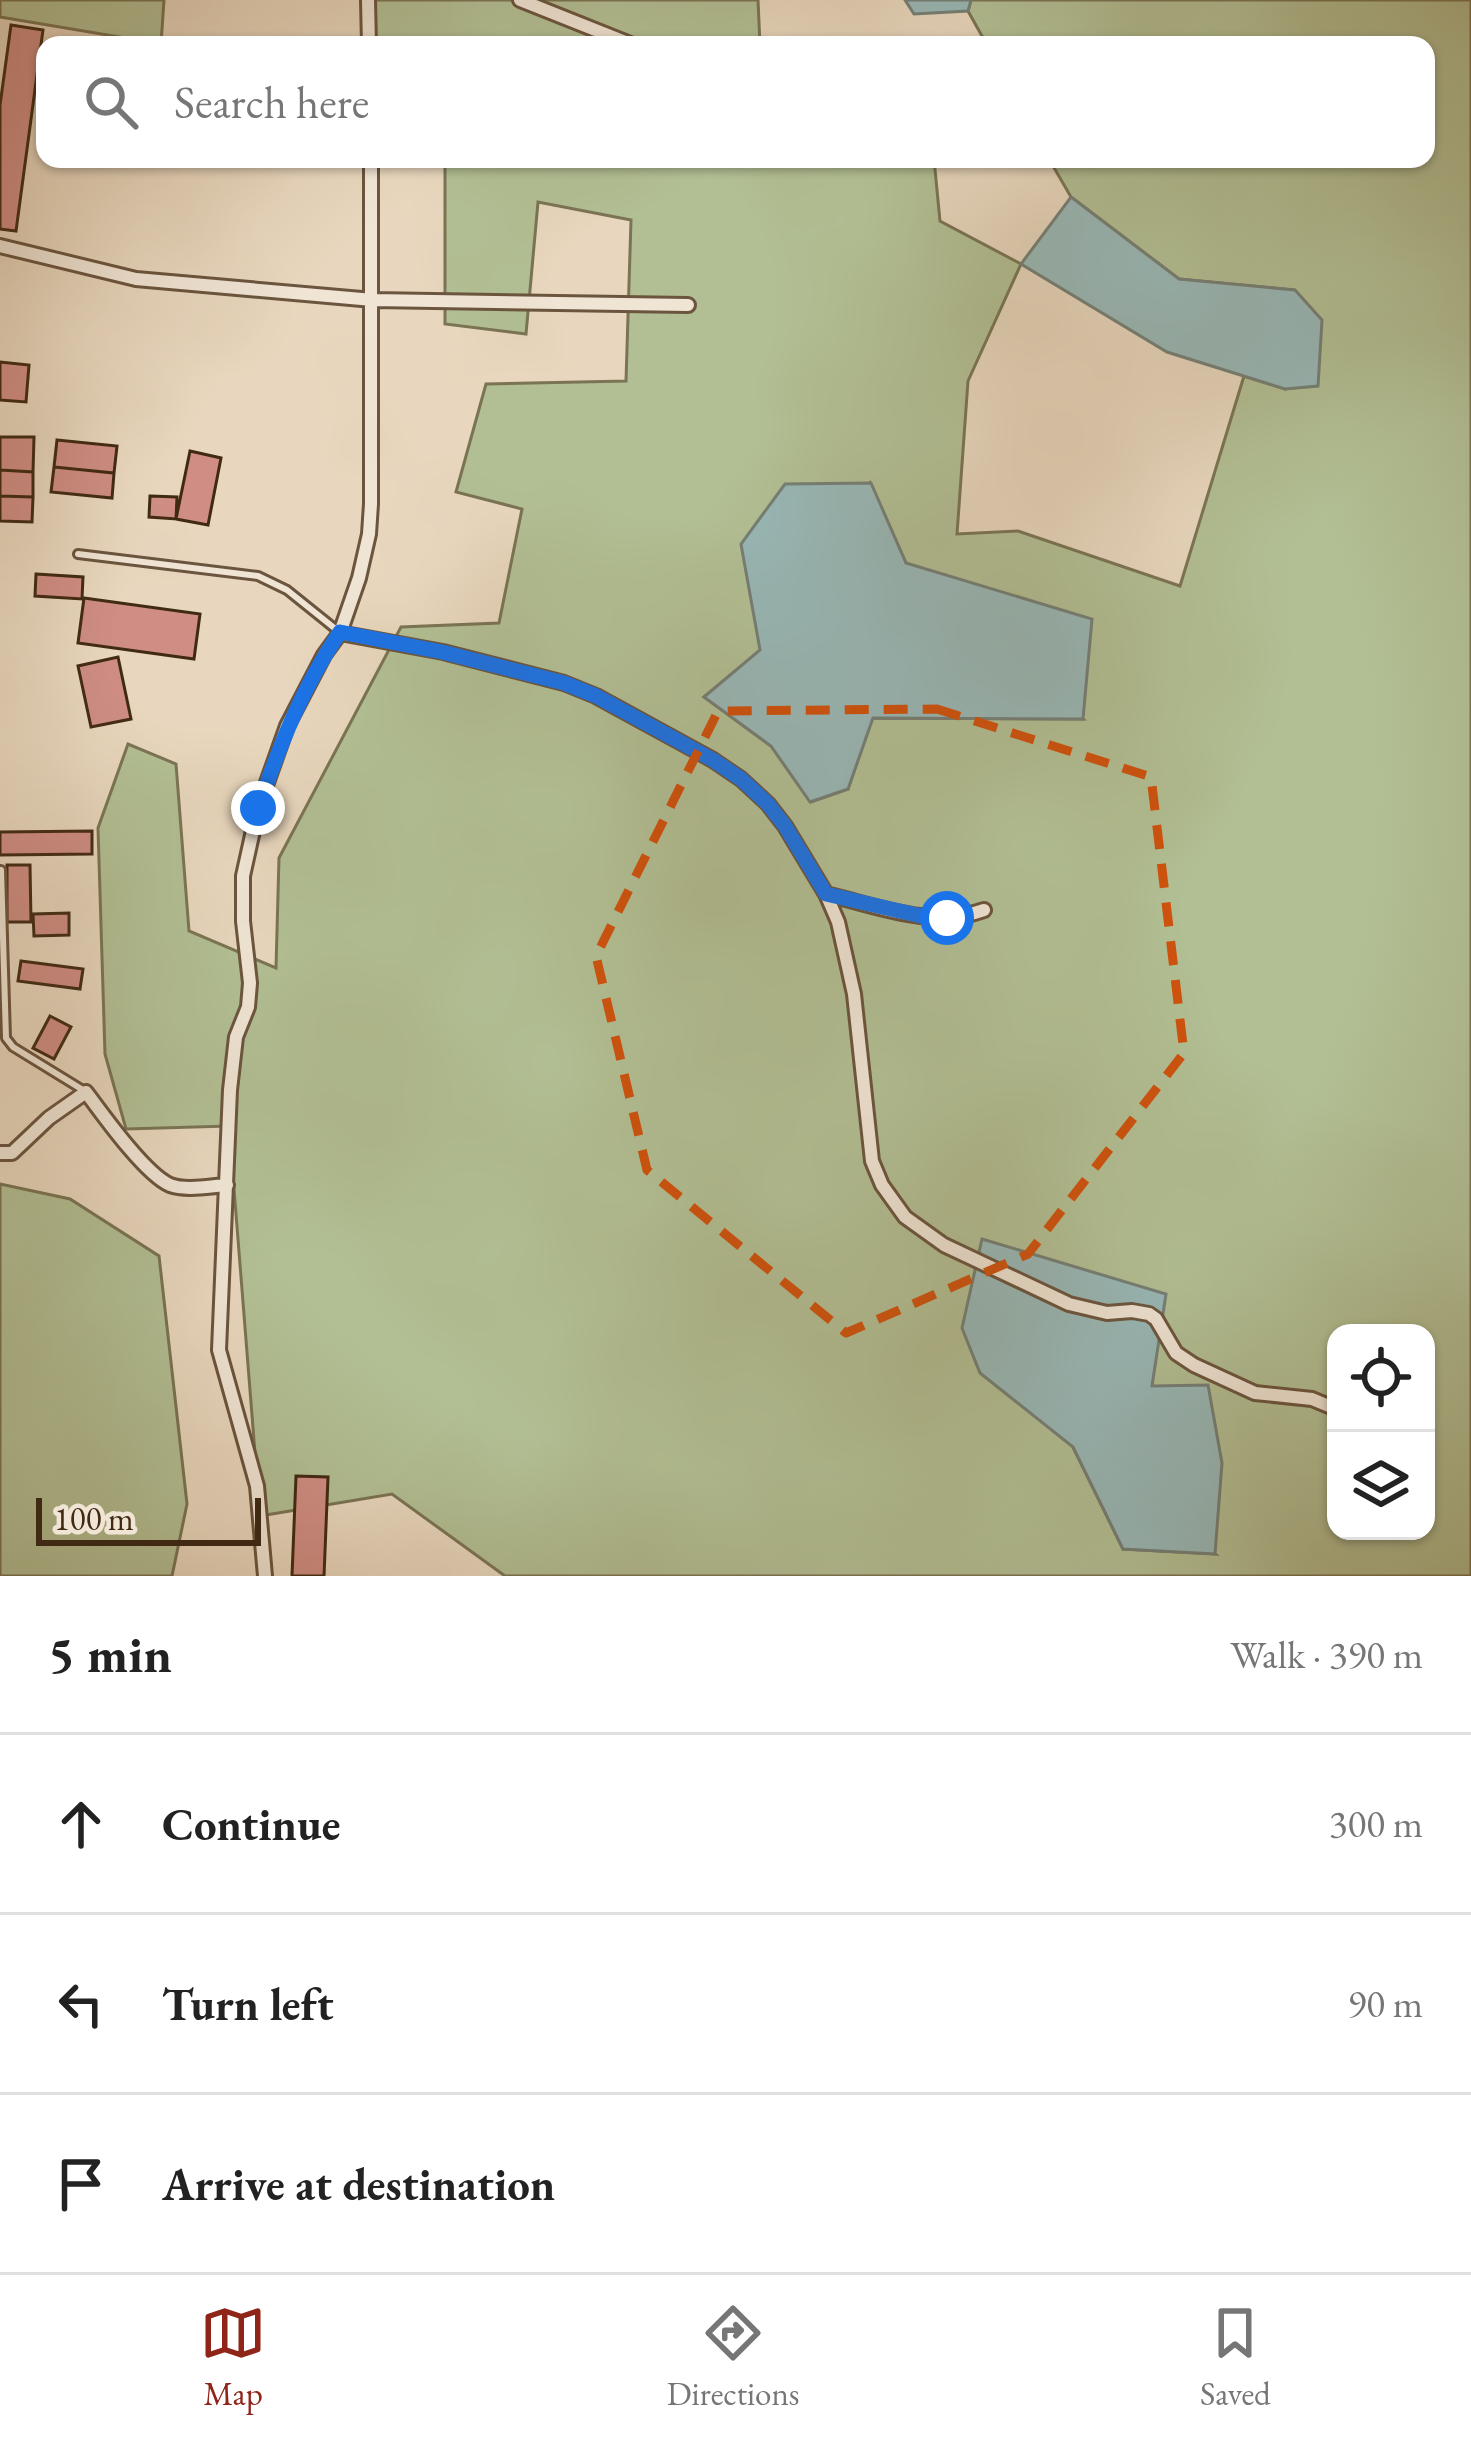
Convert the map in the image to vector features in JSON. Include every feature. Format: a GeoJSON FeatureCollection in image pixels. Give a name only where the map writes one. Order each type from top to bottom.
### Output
{"type":"FeatureCollection","features":[{"type":"Feature","properties":{"kind":"street"},"geometry":{"type":"LineString","coordinates":[[368,0],[369,36]]}},
{"type":"Feature","properties":{"kind":"street"},"geometry":{"type":"LineString","coordinates":[[520,0],[610,36]]}},
{"type":"Feature","properties":{"kind":"street"},"geometry":{"type":"LineString","coordinates":[[265,1576],[257,1486],[219,1350],[234,1055],[250,983],[243,877],[258,808],[287,726],[340,632],[369,534],[370,168]]}},
{"type":"Feature","properties":{"kind":"street"},"geometry":{"type":"LineString","coordinates":[[0,245],[136,279],[373,301],[688,305]]}},
{"type":"Feature","properties":{"kind":"street"},"geometry":{"type":"LineString","coordinates":[[340,632],[564,683],[596,696],[741,779],[785,826],[838,922],[854,994],[872,1161],[904,1217],[944,1245],[1069,1304],[1107,1313],[1149,1314],[1176,1353],[1255,1393],[1327,1406]]}},
{"type":"Feature","properties":{"kind":"street"},"geometry":{"type":"LineString","coordinates":[[826,894],[930,918],[984,910]]}},
{"type":"Feature","properties":{"kind":"street"},"geometry":{"type":"LineString","coordinates":[[0,1153],[12,1153],[86,1092],[116,1134],[164,1183],[176,1187],[227,1185]]}},
{"type":"Feature","properties":{"kind":"lane"},"geometry":{"type":"LineString","coordinates":[[79,554],[258,576],[287,590],[340,632]]}},
{"type":"Feature","properties":{"kind":"lane"},"geometry":{"type":"LineString","coordinates":[[1,870],[6,1038],[86,1092]]}},
{"type":"Feature","properties":{"kind":"highlighted area"},"geometry":{"type":"Polygon","coordinates":[[[937,709],[1151,777],[1184,1053],[1028,1254],[846,1333],[647,1170],[596,956],[718,711],[937,709]]]}},
{"type":"Feature","properties":{"kind":"green space"},"geometry":{"type":"Polygon","coordinates":[[[0,0],[164,0],[162,36],[113,36],[0,17],[0,0]]]}},
{"type":"Feature","properties":{"kind":"green space"},"geometry":{"type":"Polygon","coordinates":[[[367,0],[758,0],[760,36],[369,36],[367,0]]]}},
{"type":"Feature","properties":{"kind":"green space"},"geometry":{"type":"Polygon","coordinates":[[[971,0],[1471,0],[1471,1576],[505,1576],[392,1494],[260,1516],[229,1126],[126,1129],[105,1054],[98,828],[128,744],[176,764],[189,931],[276,968],[279,858],[401,627],[499,623],[522,509],[456,492],[486,384],[626,381],[631,220],[538,202],[526,334],[445,324],[445,168],[935,168],[940,221],[1021,264],[968,381],[957,534],[1018,531],[1180,586],[1244,376],[1285,389],[1294,290],[1179,279],[1071,197],[1054,168],[1435,168],[1435,36],[982,36],[968,11],[971,0]],[[870,483],[761,650],[704,697],[771,746],[811,802],[848,789],[872,718],[1083,719],[906,563],[870,483]],[[1073,1447],[1123,1549],[1215,1554],[1073,1447]]]}},
{"type":"Feature","properties":{"kind":"green space"},"geometry":{"type":"Polygon","coordinates":[[[0,1184],[70,1199],[159,1256],[187,1504],[172,1576],[0,1576],[0,1184]]]}},
{"type":"Feature","properties":{"kind":"water"},"geometry":{"type":"Polygon","coordinates":[[[905,0],[971,0],[968,11],[914,14],[905,0]]]}},
{"type":"Feature","properties":{"kind":"water"},"geometry":{"type":"Polygon","coordinates":[[[1071,197],[1179,279],[1295,290],[1322,320],[1318,386],[1285,389],[1167,352],[1021,264],[1071,197]]]}},
{"type":"Feature","properties":{"kind":"water"},"geometry":{"type":"Polygon","coordinates":[[[871,483],[906,563],[1092,619],[1083,719],[873,718],[848,789],[810,802],[771,746],[704,697],[760,650],[741,544],[785,484],[871,483]]]}},
{"type":"Feature","properties":{"kind":"water"},"geometry":{"type":"Polygon","coordinates":[[[982,1239],[1166,1294],[1152,1386],[1208,1385],[1222,1463],[1215,1554],[1123,1549],[1073,1447],[980,1373],[962,1328],[982,1239]]]}},
{"type":"Feature","properties":{"kind":"building"},"geometry":{"type":"Polygon","coordinates":[[[11,25],[43,30],[42,36],[36,36],[36,82],[16,231],[0,229],[0,105],[11,25]]]}},
{"type":"Feature","properties":{"kind":"building"},"geometry":{"type":"Polygon","coordinates":[[[0,362],[29,365],[26,402],[0,400],[0,362]]]}},
{"type":"Feature","properties":{"kind":"building"},"geometry":{"type":"Polygon","coordinates":[[[0,437],[34,437],[33,472],[0,470],[0,437]]]}},
{"type":"Feature","properties":{"kind":"building"},"geometry":{"type":"Polygon","coordinates":[[[57,440],[117,446],[114,473],[54,467],[57,440]]]}},
{"type":"Feature","properties":{"kind":"building"},"geometry":{"type":"Polygon","coordinates":[[[190,451],[221,458],[208,525],[176,519],[190,451]]]}},
{"type":"Feature","properties":{"kind":"building"},"geometry":{"type":"Polygon","coordinates":[[[54,467],[114,473],[112,498],[51,492],[54,467]]]}},
{"type":"Feature","properties":{"kind":"building"},"geometry":{"type":"Polygon","coordinates":[[[0,470],[33,472],[33,497],[0,496],[0,470]]]}},
{"type":"Feature","properties":{"kind":"building"},"geometry":{"type":"Polygon","coordinates":[[[0,496],[33,497],[32,522],[0,521],[0,496]]]}},
{"type":"Feature","properties":{"kind":"building"},"geometry":{"type":"Polygon","coordinates":[[[150,496],[177,497],[176,519],[149,517],[150,496]]]}},
{"type":"Feature","properties":{"kind":"building"},"geometry":{"type":"Polygon","coordinates":[[[36,574],[83,577],[82,599],[35,596],[36,574]]]}},
{"type":"Feature","properties":{"kind":"building"},"geometry":{"type":"Polygon","coordinates":[[[84,598],[200,614],[194,659],[78,643],[84,598]]]}},
{"type":"Feature","properties":{"kind":"building"},"geometry":{"type":"Polygon","coordinates":[[[118,657],[131,719],[91,727],[78,666],[118,657]]]}},
{"type":"Feature","properties":{"kind":"building"},"geometry":{"type":"Polygon","coordinates":[[[92,831],[92,854],[0,855],[0,832],[92,831]]]}},
{"type":"Feature","properties":{"kind":"building"},"geometry":{"type":"Polygon","coordinates":[[[7,865],[30,865],[31,922],[7,922],[7,865]]]}},
{"type":"Feature","properties":{"kind":"building"},"geometry":{"type":"Polygon","coordinates":[[[69,913],[69,935],[34,936],[33,914],[69,913]]]}},
{"type":"Feature","properties":{"kind":"building"},"geometry":{"type":"Polygon","coordinates":[[[21,961],[83,969],[80,989],[18,981],[21,961]]]}},
{"type":"Feature","properties":{"kind":"building"},"geometry":{"type":"Polygon","coordinates":[[[50,1016],[71,1027],[54,1059],[33,1048],[50,1016]]]}},
{"type":"Feature","properties":{"kind":"building"},"geometry":{"type":"Polygon","coordinates":[[[296,1476],[328,1477],[324,1576],[292,1576],[296,1476]]]}},
{"type":"Feature","properties":{"kind":"route"},"geometry":{"type":"LineString","coordinates":[[258,808],[287,726],[325,655],[340,632],[357,634],[564,683],[596,696],[741,779],[785,826],[826,894],[947,918]]}}]}
